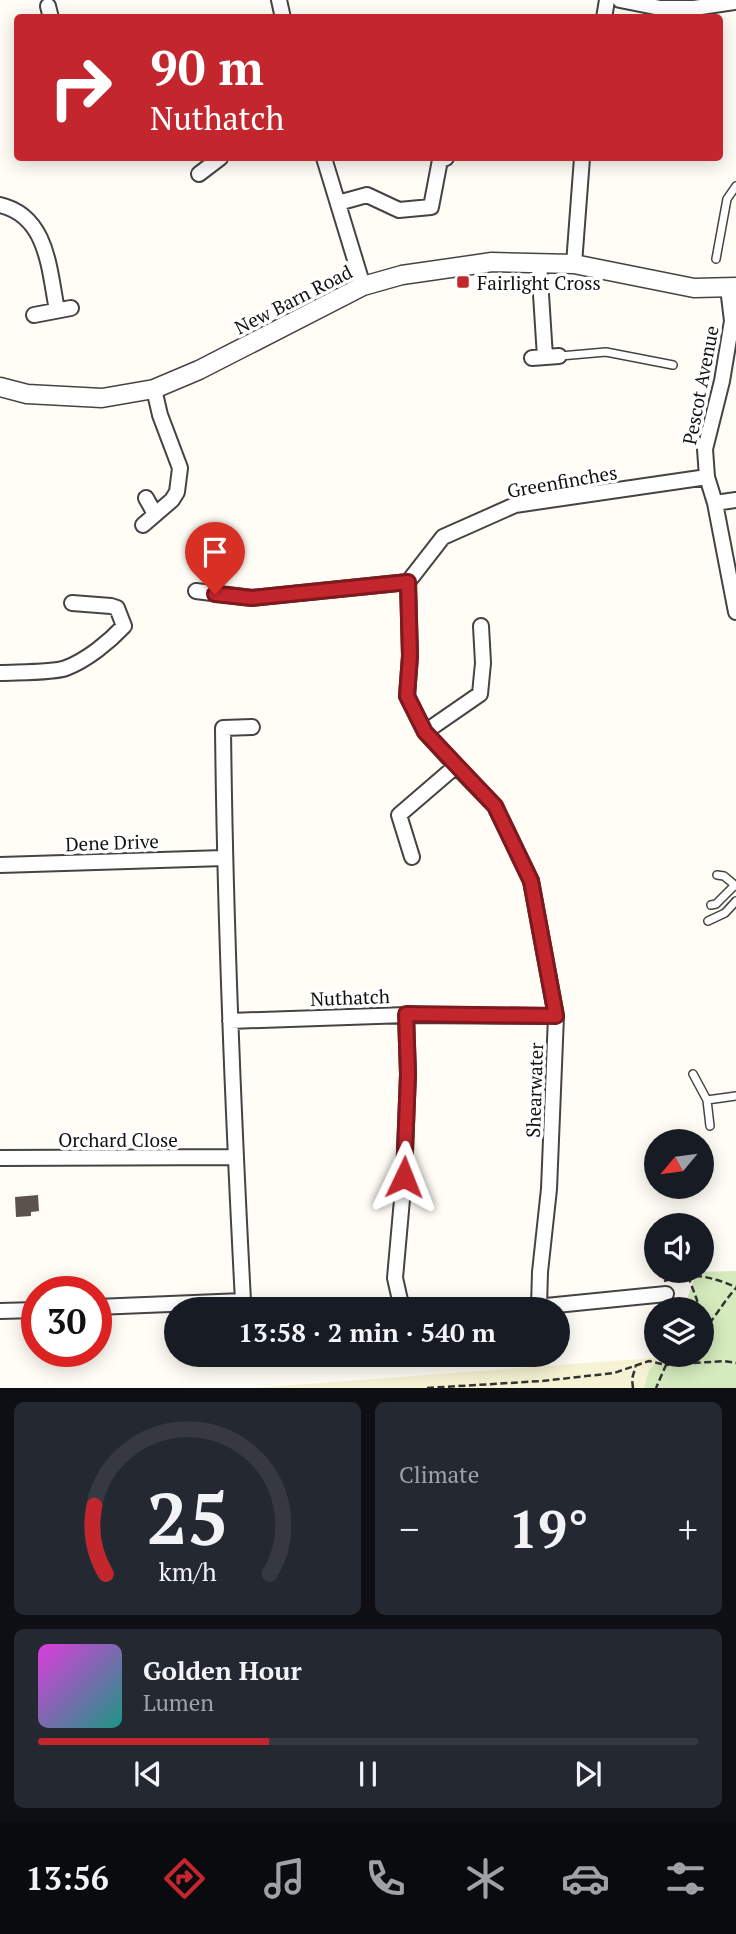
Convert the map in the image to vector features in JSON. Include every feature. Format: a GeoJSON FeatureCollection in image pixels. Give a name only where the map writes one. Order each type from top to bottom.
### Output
{"type":"FeatureCollection","features":[{"type":"Feature","properties":{"kind":"street"},"geometry":{"type":"LineString","coordinates":[[620,0],[699,12],[734,0]]}},
{"type":"Feature","properties":{"kind":"street"},"geometry":{"type":"LineString","coordinates":[[199,174],[216,161]]}},
{"type":"Feature","properties":{"kind":"street"},"geometry":{"type":"LineString","coordinates":[[325,161],[362,286]]}},
{"type":"Feature","properties":{"kind":"street"},"geometry":{"type":"LineString","coordinates":[[338,203],[367,195],[399,210],[431,207],[440,161]]}},
{"type":"Feature","properties":{"kind":"street"},"geometry":{"type":"LineString","coordinates":[[573,264],[582,161]]}},
{"type":"Feature","properties":{"kind":"street"},"geometry":{"type":"LineString","coordinates":[[0,205],[19,214],[41,237],[64,309],[34,314]]}},
{"type":"Feature","properties":{"kind":"street","name":"New Barn Road"},"geometry":{"type":"LineString","coordinates":[[0,387],[27,394],[102,398],[154,389],[199,370],[362,286],[402,275],[492,262],[573,264],[695,288],[732,288]]}},
{"type":"Feature","properties":{"kind":"street"},"geometry":{"type":"LineString","coordinates":[[540,263],[545,357]]}},
{"type":"Feature","properties":{"kind":"street","name":"Pescot Avenue"},"geometry":{"type":"LineString","coordinates":[[732,288],[729,380],[705,449],[707,477],[735,594],[736,612]]}},
{"type":"Feature","properties":{"kind":"street"},"geometry":{"type":"LineString","coordinates":[[143,525],[172,500],[177,492],[180,468],[160,415],[154,389]]}},
{"type":"Feature","properties":{"kind":"street","name":"Greenfinches"},"geometry":{"type":"LineString","coordinates":[[408,582],[443,537],[515,505],[707,477]]}},
{"type":"Feature","properties":{"kind":"street"},"geometry":{"type":"LineString","coordinates":[[146,498],[155,514]]}},
{"type":"Feature","properties":{"kind":"street"},"geometry":{"type":"LineString","coordinates":[[715,503],[736,500]]}},
{"type":"Feature","properties":{"kind":"street"},"geometry":{"type":"LineString","coordinates":[[196,591],[252,598],[408,582]]}},
{"type":"Feature","properties":{"kind":"street","name":"Shearwater"},"geometry":{"type":"LineString","coordinates":[[408,582],[410,656],[407,696],[425,732],[495,806],[531,881],[556,1016],[549,1189],[539,1297]]}},
{"type":"Feature","properties":{"kind":"street"},"geometry":{"type":"LineString","coordinates":[[0,673],[64,669],[103,645],[124,626],[117,608],[72,603]]}},
{"type":"Feature","properties":{"kind":"street"},"geometry":{"type":"LineString","coordinates":[[425,732],[480,694],[483,663],[481,626]]}},
{"type":"Feature","properties":{"kind":"street"},"geometry":{"type":"LineString","coordinates":[[112,1306],[243,1301],[224,858],[223,728],[252,727]]}},
{"type":"Feature","properties":{"kind":"street"},"geometry":{"type":"LineString","coordinates":[[412,857],[398,815],[456,766]]}},
{"type":"Feature","properties":{"kind":"street","name":"Dene Drive"},"geometry":{"type":"LineString","coordinates":[[0,865],[224,858]]}},
{"type":"Feature","properties":{"kind":"street"},"geometry":{"type":"LineString","coordinates":[[400,1297],[396,1278],[406,1138],[406,1014]]}},
{"type":"Feature","properties":{"kind":"street","name":"Nuthatch"},"geometry":{"type":"LineString","coordinates":[[230,1021],[406,1014],[556,1016]]}},
{"type":"Feature","properties":{"kind":"street","name":"Orchard Close"},"geometry":{"type":"LineString","coordinates":[[0,1158],[236,1157]]}},
{"type":"Feature","properties":{"kind":"street"},"geometry":{"type":"LineString","coordinates":[[570,1303],[666,1294]]}},
{"type":"Feature","properties":{"kind":"street"},"geometry":{"type":"LineString","coordinates":[[0,1311],[21,1310]]}},
{"type":"Feature","properties":{"kind":"lane"},"geometry":{"type":"LineString","coordinates":[[716,260],[727,199],[736,186]]}},
{"type":"Feature","properties":{"kind":"lane"},"geometry":{"type":"LineString","coordinates":[[545,357],[606,352],[673,365]]}},
{"type":"Feature","properties":{"kind":"lane"},"geometry":{"type":"LineString","coordinates":[[711,905],[716,904],[736,885],[724,876],[717,876]]}},
{"type":"Feature","properties":{"kind":"lane"},"geometry":{"type":"LineString","coordinates":[[708,921],[725,912],[736,901]]}},
{"type":"Feature","properties":{"kind":"lane"},"geometry":{"type":"LineString","coordinates":[[693,1074],[707,1100],[710,1126]]}},
{"type":"Feature","properties":{"kind":"lane"},"geometry":{"type":"LineString","coordinates":[[707,1100],[736,1096]]}},
{"type":"Feature","properties":{"kind":"path"},"geometry":{"type":"LineString","coordinates":[[714,1278],[736,1288],[714,1316]]}},
{"type":"Feature","properties":{"kind":"path"},"geometry":{"type":"LineString","coordinates":[[647,1296],[656,1283]]}},
{"type":"Feature","properties":{"kind":"path"},"geometry":{"type":"LineString","coordinates":[[714,1362],[736,1363]]}},
{"type":"Feature","properties":{"kind":"path"},"geometry":{"type":"LineString","coordinates":[[427,1388],[542,1381],[614,1373],[644,1363]]}},
{"type":"Feature","properties":{"kind":"path"},"geometry":{"type":"LineString","coordinates":[[633,1388],[632,1379],[636,1365]]}},
{"type":"Feature","properties":{"kind":"path"},"geometry":{"type":"LineString","coordinates":[[656,1388],[665,1367]]}},
{"type":"Feature","properties":{"kind":"shaded area"},"geometry":{"type":"Polygon","coordinates":[[[644,1359],[644,1367],[653,1367],[649,1370],[645,1388],[253,1388],[532,1367],[570,1367],[570,1364],[644,1359]]]}},
{"type":"Feature","properties":{"kind":"green space"},"geometry":{"type":"Polygon","coordinates":[[[736,1271],[736,1388],[644,1388],[652,1367],[714,1367],[714,1297],[688,1297],[693,1283],[714,1283],[714,1272],[736,1271]]]}},
{"type":"Feature","properties":{"kind":"building"},"geometry":{"type":"Polygon","coordinates":[[[38,1195],[39,1211],[31,1212],[31,1216],[16,1217],[15,1197],[38,1195]]]}},
{"type":"Feature","properties":{"kind":"place","name":"Fairlight Cross"},"geometry":{"type":"Point","coordinates":[463,282]}},
{"type":"Feature","properties":{"kind":"route"},"geometry":{"type":"LineString","coordinates":[[215,594],[252,598],[408,582],[410,656],[407,696],[425,732],[495,806],[531,881],[556,1016],[406,1014],[408,1074],[404,1177]]}}]}
